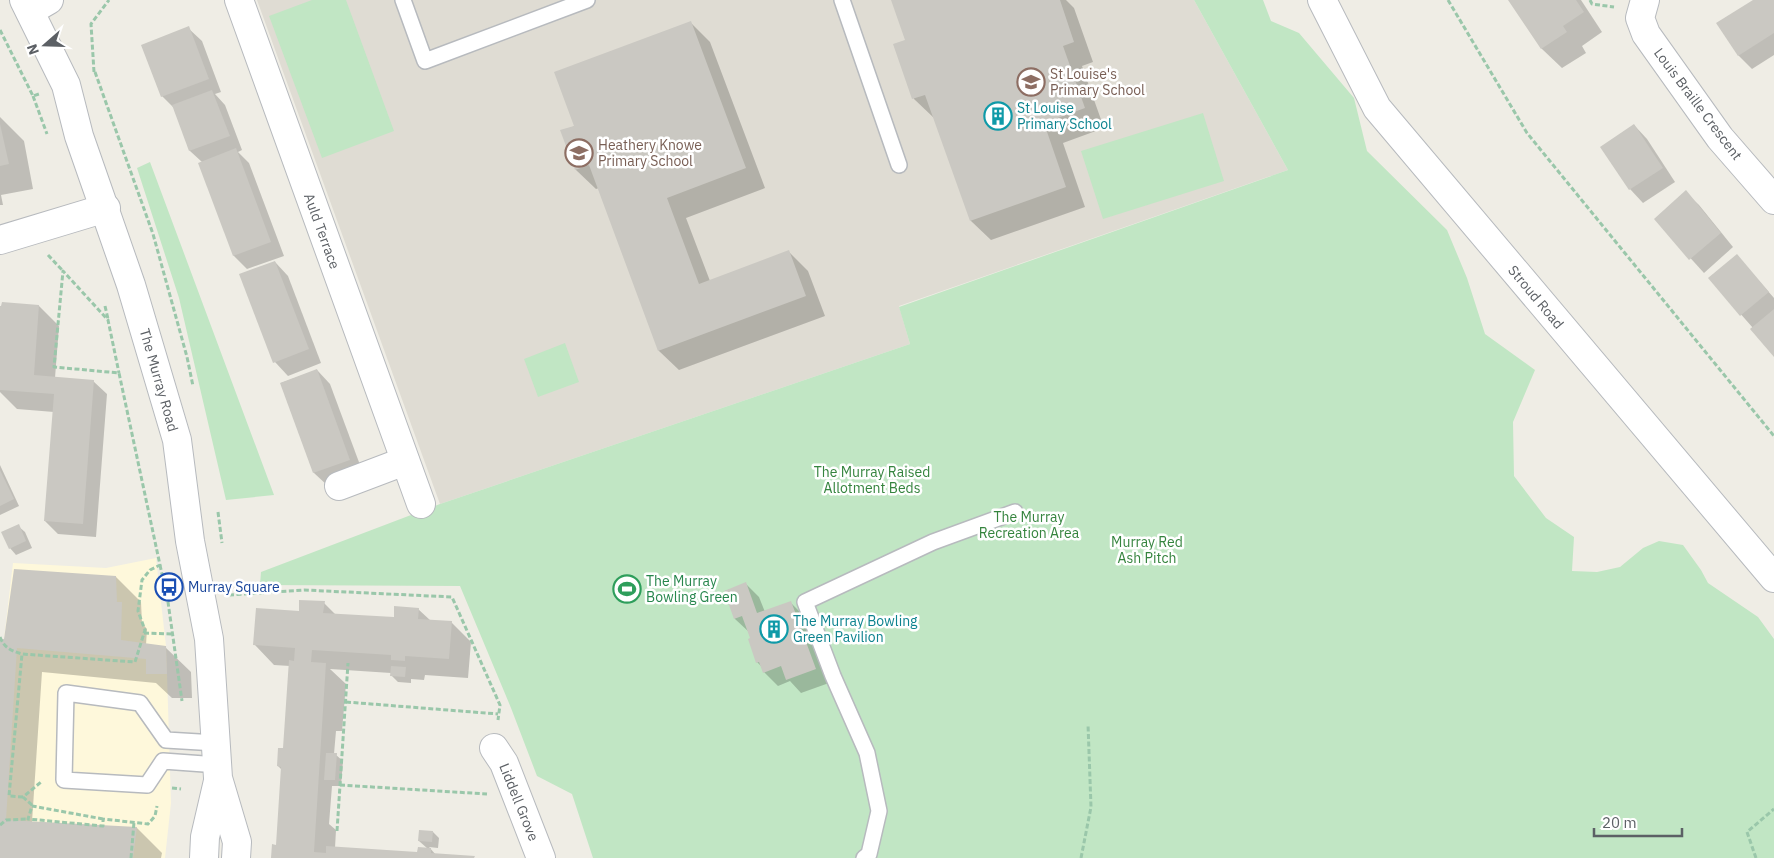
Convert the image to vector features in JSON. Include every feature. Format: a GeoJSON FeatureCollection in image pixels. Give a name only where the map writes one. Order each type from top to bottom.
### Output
{"type":"FeatureCollection","features":[{"type":"Feature","properties":{"kind":"street","name":"Auld Terrace"},"geometry":{"type":"LineString","coordinates":[[239,0],[420,504]]}},
{"type":"Feature","properties":{"kind":"street","name":"Stroud Road"},"geometry":{"type":"LineString","coordinates":[[1322,0],[1377,108],[1774,578]]}},
{"type":"Feature","properties":{"kind":"street","name":"Louis Braille Crescent"},"geometry":{"type":"LineString","coordinates":[[1645,0],[1640,18],[1646,34],[1720,138],[1774,200]]}},
{"type":"Feature","properties":{"kind":"street","name":"The Murray Road"},"geometry":{"type":"LineString","coordinates":[[34,4],[66,85],[79,136],[106,208],[131,285],[177,440],[190,540],[209,638],[217,762],[237,842],[236,858]]}},
{"type":"Feature","properties":{"kind":"street"},"geometry":{"type":"LineString","coordinates":[[0,240],[106,208]]}},
{"type":"Feature","properties":{"kind":"street"},"geometry":{"type":"LineString","coordinates":[[339,486],[406,462]]}},
{"type":"Feature","properties":{"kind":"street","name":"Liddell Grove"},"geometry":{"type":"LineString","coordinates":[[494,748],[504,763],[541,858]]}},
{"type":"Feature","properties":{"kind":"street","name":"The Murray Road"},"geometry":{"type":"LineString","coordinates":[[204,858],[205,837],[217,762]]}},
{"type":"Feature","properties":{"kind":"lane"},"geometry":{"type":"LineString","coordinates":[[403,0],[425,61],[587,0]]}},
{"type":"Feature","properties":{"kind":"lane"},"geometry":{"type":"LineString","coordinates":[[842,0],[899,165]]}},
{"type":"Feature","properties":{"kind":"lane"},"geometry":{"type":"LineString","coordinates":[[864,858],[869,854],[879,811],[867,753],[833,676],[805,602],[933,542],[1015,512]]}},
{"type":"Feature","properties":{"kind":"lane"},"geometry":{"type":"LineString","coordinates":[[66,693],[140,703],[166,740],[188,742],[217,762],[163,761],[147,785],[64,780],[66,693]]}},
{"type":"Feature","properties":{"kind":"path"},"geometry":{"type":"LineString","coordinates":[[1448,0],[1527,133],[1774,436]]}},
{"type":"Feature","properties":{"kind":"path"},"geometry":{"type":"LineString","coordinates":[[43,250],[108,320]]}},
{"type":"Feature","properties":{"kind":"path"},"geometry":{"type":"LineString","coordinates":[[63,271],[54,367],[119,372]]}},
{"type":"Feature","properties":{"kind":"path"},"geometry":{"type":"LineString","coordinates":[[104,303],[168,602],[188,742]]}},
{"type":"Feature","properties":{"kind":"path"},"geometry":{"type":"LineString","coordinates":[[0,637],[2,643],[11,651],[22,654],[135,662],[146,630],[138,611],[142,580],[150,570],[160,565]]}},
{"type":"Feature","properties":{"kind":"path"},"geometry":{"type":"LineString","coordinates":[[229,596],[304,590],[452,597],[500,705],[494,748]]}},
{"type":"Feature","properties":{"kind":"path"},"geometry":{"type":"LineString","coordinates":[[144,633],[173,634]]}},
{"type":"Feature","properties":{"kind":"path"},"geometry":{"type":"LineString","coordinates":[[22,654],[9,796],[22,797],[32,806],[103,819],[148,824]]}},
{"type":"Feature","properties":{"kind":"path"},"geometry":{"type":"LineString","coordinates":[[337,831],[348,662]]}},
{"type":"Feature","properties":{"kind":"path"},"geometry":{"type":"LineString","coordinates":[[346,702],[498,714]]}},
{"type":"Feature","properties":{"kind":"path"},"geometry":{"type":"LineString","coordinates":[[1081,858],[1091,807],[1088,724]]}},
{"type":"Feature","properties":{"kind":"path"},"geometry":{"type":"LineString","coordinates":[[22,797],[45,779]]}},
{"type":"Feature","properties":{"kind":"path"},"geometry":{"type":"LineString","coordinates":[[340,785],[517,796]]}},
{"type":"Feature","properties":{"kind":"path"},"geometry":{"type":"LineString","coordinates":[[28,819],[32,806]]}},
{"type":"Feature","properties":{"kind":"path"},"geometry":{"type":"LineString","coordinates":[[1756,858],[1747,832],[1774,808]]}},
{"type":"Feature","properties":{"kind":"path"},"geometry":{"type":"LineString","coordinates":[[0,825],[6,820],[28,819],[103,826],[103,819]]}},
{"type":"Feature","properties":{"kind":"path"},"geometry":{"type":"LineString","coordinates":[[131,858],[134,822]]}},
{"type":"Feature","properties":{"kind":"shaded area","name":"Heathery Knowe Primary School"},"geometry":{"type":"Polygon","coordinates":[[[257,0],[1194,0],[1288,170],[899,306],[910,344],[440,504],[257,0]]]}},
{"type":"Feature","properties":{"kind":"shaded area"},"geometry":{"type":"Polygon","coordinates":[[[156,558],[166,646],[171,803],[165,858],[0,858],[0,639],[4,639],[13,563],[106,568],[156,558]]]}},
{"type":"Feature","properties":{"kind":"green space"},"geometry":{"type":"Polygon","coordinates":[[[312,0],[346,0],[394,131],[322,158],[269,16],[312,0]]]}},
{"type":"Feature","properties":{"kind":"green space"},"geometry":{"type":"Polygon","coordinates":[[[1194,0],[1263,0],[1271,21],[1299,33],[1354,98],[1367,151],[1447,230],[1467,278],[1485,334],[1535,370],[1513,422],[1514,476],[1546,518],[1574,537],[1572,571],[1597,572],[1620,567],[1643,548],[1659,541],[1683,545],[1708,583],[1758,617],[1774,639],[1774,858],[593,858],[572,794],[537,776],[460,586],[260,585],[261,572],[440,504],[910,344],[899,307],[1288,170],[1194,0]]]}},
{"type":"Feature","properties":{"kind":"green space"},"geometry":{"type":"Polygon","coordinates":[[[1203,113],[1224,181],[1103,219],[1081,151],[1203,113]]]}},
{"type":"Feature","properties":{"kind":"green space"},"geometry":{"type":"Polygon","coordinates":[[[150,162],[274,495],[226,500],[179,298],[137,168],[150,162]]]}},
{"type":"Feature","properties":{"kind":"green space"},"geometry":{"type":"Polygon","coordinates":[[[565,343],[579,382],[538,397],[524,359],[565,343]]]}},
{"type":"Feature","properties":{"kind":"building","name":"St Louise Primary School"},"geometry":{"type":"Polygon","coordinates":[[[891,0],[1060,0],[1074,42],[1063,46],[1085,108],[1044,123],[1066,187],[970,221],[925,95],[912,99],[893,44],[905,40],[891,0]]]}},
{"type":"Feature","properties":{"kind":"building"},"geometry":{"type":"Polygon","coordinates":[[[1508,0],[1576,0],[1584,12],[1563,26],[1567,32],[1541,49],[1508,0]]]}},
{"type":"Feature","properties":{"kind":"building"},"geometry":{"type":"Polygon","coordinates":[[[1753,0],[1774,0],[1774,33],[1738,56],[1716,23],[1753,0]]]}},
{"type":"Feature","properties":{"kind":"building"},"geometry":{"type":"Polygon","coordinates":[[[691,21],[746,168],[667,198],[699,284],[789,250],[806,296],[658,351],[589,165],[575,170],[560,130],[574,126],[554,72],[691,21]]]}},
{"type":"Feature","properties":{"kind":"building"},"geometry":{"type":"Polygon","coordinates":[[[189,26],[209,79],[161,97],[141,45],[189,26]]]}},
{"type":"Feature","properties":{"kind":"building"},"geometry":{"type":"Polygon","coordinates":[[[212,90],[230,136],[189,151],[172,105],[212,90]]]}},
{"type":"Feature","properties":{"kind":"building"},"geometry":{"type":"Polygon","coordinates":[[[0,124],[9,164],[0,166],[0,124]]]}},
{"type":"Feature","properties":{"kind":"building"},"geometry":{"type":"Polygon","coordinates":[[[1634,124],[1663,168],[1629,190],[1600,147],[1634,124]]]}},
{"type":"Feature","properties":{"kind":"building"},"geometry":{"type":"Polygon","coordinates":[[[236,148],[271,242],[233,256],[198,163],[236,148]]]}},
{"type":"Feature","properties":{"kind":"building"},"geometry":{"type":"Polygon","coordinates":[[[1686,190],[1721,233],[1689,260],[1654,219],[1686,190]]]}},
{"type":"Feature","properties":{"kind":"building"},"geometry":{"type":"Polygon","coordinates":[[[1737,254],[1769,292],[1740,316],[1708,278],[1737,254]]]}},
{"type":"Feature","properties":{"kind":"building"},"geometry":{"type":"Polygon","coordinates":[[[275,261],[309,349],[273,363],[239,274],[275,261]]]}},
{"type":"Feature","properties":{"kind":"building"},"geometry":{"type":"Polygon","coordinates":[[[2,302],[39,305],[34,375],[94,380],[83,524],[44,521],[54,394],[0,390],[0,306],[2,302]]]}},
{"type":"Feature","properties":{"kind":"building"},"geometry":{"type":"Polygon","coordinates":[[[1774,309],[1774,357],[1750,329],[1774,309]]]}},
{"type":"Feature","properties":{"kind":"building"},"geometry":{"type":"Polygon","coordinates":[[[317,369],[350,460],[313,473],[280,383],[317,369]]]}},
{"type":"Feature","properties":{"kind":"building"},"geometry":{"type":"Polygon","coordinates":[[[0,470],[14,499],[0,506],[0,470]]]}},
{"type":"Feature","properties":{"kind":"building"},"geometry":{"type":"Polygon","coordinates":[[[19,524],[26,541],[9,549],[1,532],[19,524]]]}},
{"type":"Feature","properties":{"kind":"building"},"geometry":{"type":"Polygon","coordinates":[[[14,569],[116,576],[117,602],[122,602],[121,640],[166,646],[167,674],[146,674],[146,659],[17,648],[6,820],[137,827],[133,858],[0,858],[0,639],[4,639],[14,569]]]}},
{"type":"Feature","properties":{"kind":"building","name":"The Murray Bowling Green Pavilion"},"geometry":{"type":"Polygon","coordinates":[[[746,582],[757,613],[791,601],[816,669],[786,680],[781,666],[763,673],[759,662],[756,663],[742,616],[734,619],[724,591],[746,582]]]}},
{"type":"Feature","properties":{"kind":"building"},"geometry":{"type":"Polygon","coordinates":[[[299,600],[325,601],[323,613],[394,617],[394,606],[419,608],[418,619],[452,621],[449,659],[405,656],[405,661],[391,660],[391,655],[312,650],[311,662],[326,663],[314,852],[326,853],[326,846],[417,852],[418,847],[431,848],[431,853],[475,856],[474,858],[271,858],[272,844],[276,845],[281,767],[277,766],[278,748],[283,748],[289,660],[294,661],[295,648],[253,645],[256,608],[299,611],[299,600]]]}},
{"type":"Feature","properties":{"kind":"building"},"geometry":{"type":"Polygon","coordinates":[[[391,666],[406,667],[405,677],[390,676],[391,666]]]}},
{"type":"Feature","properties":{"kind":"building"},"geometry":{"type":"Polygon","coordinates":[[[326,753],[337,753],[335,780],[324,780],[326,753]]]}},
{"type":"Feature","properties":{"kind":"building"},"geometry":{"type":"Polygon","coordinates":[[[419,830],[433,831],[432,842],[418,841],[419,830]]]}},
{"type":"Feature","properties":{"kind":"place","name":"St Louise's Primary School"},"geometry":{"type":"Point","coordinates":[1031,82]}},
{"type":"Feature","properties":{"kind":"place","name":"St Louise Primary School"},"geometry":{"type":"Point","coordinates":[998,116]}},
{"type":"Feature","properties":{"kind":"place","name":"Heathery Knowe Primary School"},"geometry":{"type":"Point","coordinates":[579,153]}},
{"type":"Feature","properties":{"kind":"place","name":"Murray Square"},"geometry":{"type":"Point","coordinates":[169,587]}},
{"type":"Feature","properties":{"kind":"place","name":"The Murray Bowling Green"},"geometry":{"type":"Point","coordinates":[627,589]}},
{"type":"Feature","properties":{"kind":"place","name":"The Murray Bowling Green Pavilion"},"geometry":{"type":"Point","coordinates":[774,629]}},
{"type":"Feature","properties":{"kind":"park label","name":"The Murray Raised Allotment Beds"},"geometry":{"type":"Point","coordinates":[872,480]}},
{"type":"Feature","properties":{"kind":"park label","name":"The Murray Recreation Area"},"geometry":{"type":"Point","coordinates":[1029,526]}},
{"type":"Feature","properties":{"kind":"park label","name":"Murray Red Ash Pitch"},"geometry":{"type":"Point","coordinates":[1147,550]}}]}
